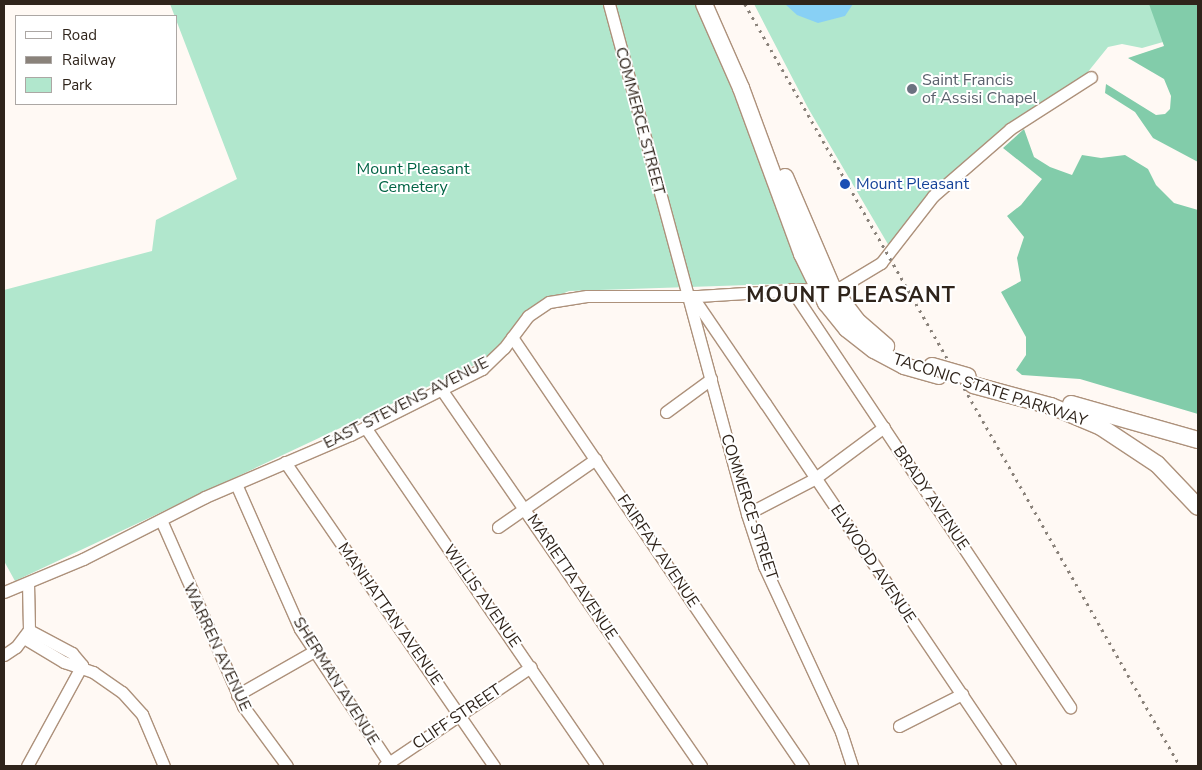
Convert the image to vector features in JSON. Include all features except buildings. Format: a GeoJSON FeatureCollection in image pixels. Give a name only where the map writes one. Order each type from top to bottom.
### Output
{"type":"FeatureCollection","features":[{"type":"Feature","properties":{"kind":"highway","name":"TACONIC STATE PARKWAY"},"geometry":{"type":"LineString","coordinates":[[704,4],[741,88],[800,248],[825,289],[876,339],[905,357],[935,371],[1051,406],[1101,427],[1152,460],[1198,507]]}},
{"type":"Feature","properties":{"kind":"highway","name":"TACONIC STATE PARKWAY"},"geometry":{"type":"LineString","coordinates":[[714,4],[825,289]]}},
{"type":"Feature","properties":{"kind":"highway","name":"TACONIC STATE PARKWAY"},"geometry":{"type":"LineString","coordinates":[[970,381],[1198,440]]}},
{"type":"Feature","properties":{"kind":"street","name":"COMMERCE STREET"},"geometry":{"type":"LineString","coordinates":[[609,4],[747,514],[764,566],[841,732],[852,766]]}},
{"type":"Feature","properties":{"kind":"street"},"geometry":{"type":"LineString","coordinates":[[825,289],[872,270],[897,244],[933,196],[1010,129],[1091,77]]}},
{"type":"Feature","properties":{"kind":"street","name":"EAST STEVENS AVENUE"},"geometry":{"type":"LineString","coordinates":[[4,592],[28,583],[236,484],[365,427],[482,369],[512,337],[528,316],[549,302],[566,298],[687,296],[791,289],[825,289]]}},
{"type":"Feature","properties":{"kind":"street","name":"BRADY AVENUE"},"geometry":{"type":"LineString","coordinates":[[791,289],[1070,707]]}},
{"type":"Feature","properties":{"kind":"street","name":"COMMERCE STREET"},"geometry":{"type":"LineString","coordinates":[[687,296],[696,302],[735,362]]}},
{"type":"Feature","properties":{"kind":"street","name":"FAIRFAX AVENUE"},"geometry":{"type":"LineString","coordinates":[[512,337],[803,766]]}},
{"type":"Feature","properties":{"kind":"street","name":"ELWOOD AVENUE"},"geometry":{"type":"LineString","coordinates":[[735,362],[962,694],[1006,765]]}},
{"type":"Feature","properties":{"kind":"street"},"geometry":{"type":"LineString","coordinates":[[666,412],[711,379]]}},
{"type":"Feature","properties":{"kind":"street","name":"MARIETTA AVENUE"},"geometry":{"type":"LineString","coordinates":[[441,389],[701,766]]}},
{"type":"Feature","properties":{"kind":"street","name":"WILLIS AVENUE"},"geometry":{"type":"LineString","coordinates":[[365,427],[597,766]]}},
{"type":"Feature","properties":{"kind":"street"},"geometry":{"type":"LineString","coordinates":[[747,514],[814,479],[884,427]]}},
{"type":"Feature","properties":{"kind":"street"},"geometry":{"type":"LineString","coordinates":[[498,527],[596,460]]}},
{"type":"Feature","properties":{"kind":"street","name":"MANHATTAN AVENUE"},"geometry":{"type":"LineString","coordinates":[[286,462],[494,766]]}},
{"type":"Feature","properties":{"kind":"street","name":"SHERMAN AVENUE"},"geometry":{"type":"LineString","coordinates":[[236,484],[300,629],[388,765]]}},
{"type":"Feature","properties":{"kind":"street","name":"WARREN AVENUE"},"geometry":{"type":"LineString","coordinates":[[160,520],[237,695],[254,724],[287,766]]}},
{"type":"Feature","properties":{"kind":"street"},"geometry":{"type":"LineString","coordinates":[[4,655],[27,634],[28,583]]}},
{"type":"Feature","properties":{"kind":"street"},"geometry":{"type":"LineString","coordinates":[[27,634],[64,662],[82,665],[122,692],[142,714],[164,766]]}},
{"type":"Feature","properties":{"kind":"street"},"geometry":{"type":"LineString","coordinates":[[237,695],[314,651]]}},
{"type":"Feature","properties":{"kind":"street"},"geometry":{"type":"LineString","coordinates":[[27,766],[82,665]]}},
{"type":"Feature","properties":{"kind":"street","name":"CLIFF STREET"},"geometry":{"type":"LineString","coordinates":[[388,765],[530,667]]}},
{"type":"Feature","properties":{"kind":"street"},"geometry":{"type":"LineString","coordinates":[[899,726],[962,694]]}},
{"type":"Feature","properties":{"kind":"green space","name":"Mount Pleasant Cemetery"},"geometry":{"type":"Polygon","coordinates":[[[170,4],[698,4],[808,283],[569,291],[534,306],[487,359],[15,581],[4,561],[4,290],[152,251],[156,220],[237,179],[178,25],[178,15],[174,15],[170,4]]]}},
{"type":"Feature","properties":{"kind":"green space"},"geometry":{"type":"Polygon","coordinates":[[[754,4],[1198,4],[1198,32],[1142,48],[1122,44],[1108,47],[1083,78],[1024,113],[1004,130],[889,246],[808,108],[754,4]]]}},
{"type":"Feature","properties":{"kind":"green space"},"geometry":{"type":"Polygon","coordinates":[[[1149,4],[1198,4],[1198,162],[1153,138],[1135,112],[1105,93],[1106,84],[1156,115],[1165,114],[1170,109],[1171,96],[1164,79],[1128,58],[1164,46],[1149,4]]]}},
{"type":"Feature","properties":{"kind":"green space"},"geometry":{"type":"Polygon","coordinates":[[[1024,129],[1034,157],[1050,167],[1072,175],[1082,155],[1101,158],[1125,155],[1148,169],[1156,185],[1174,203],[1198,210],[1198,414],[1080,379],[1022,375],[1016,370],[1026,355],[1026,337],[1001,292],[1021,281],[1017,258],[1024,237],[1007,216],[1021,205],[1042,179],[1003,148],[1024,129]]]}},
{"type":"Feature","properties":{"kind":"water"},"geometry":{"type":"Polygon","coordinates":[[[785,4],[853,4],[845,16],[818,23],[797,15],[785,4]]]}},
{"type":"Feature","properties":{"kind":"railway"},"geometry":{"type":"LineString","coordinates":[[745,4],[1180,766]]}},
{"type":"Feature","properties":{"kind":"place","name":"Saint Francis of Assisi Chapel"},"geometry":{"type":"Point","coordinates":[912,89]}},
{"type":"Feature","properties":{"kind":"place","name":"Mount Pleasant"},"geometry":{"type":"Point","coordinates":[845,184]}},
{"type":"Feature","properties":{"kind":"district","name":"MOUNT PLEASANT"},"geometry":{"type":"Point","coordinates":[851,295]}}]}
